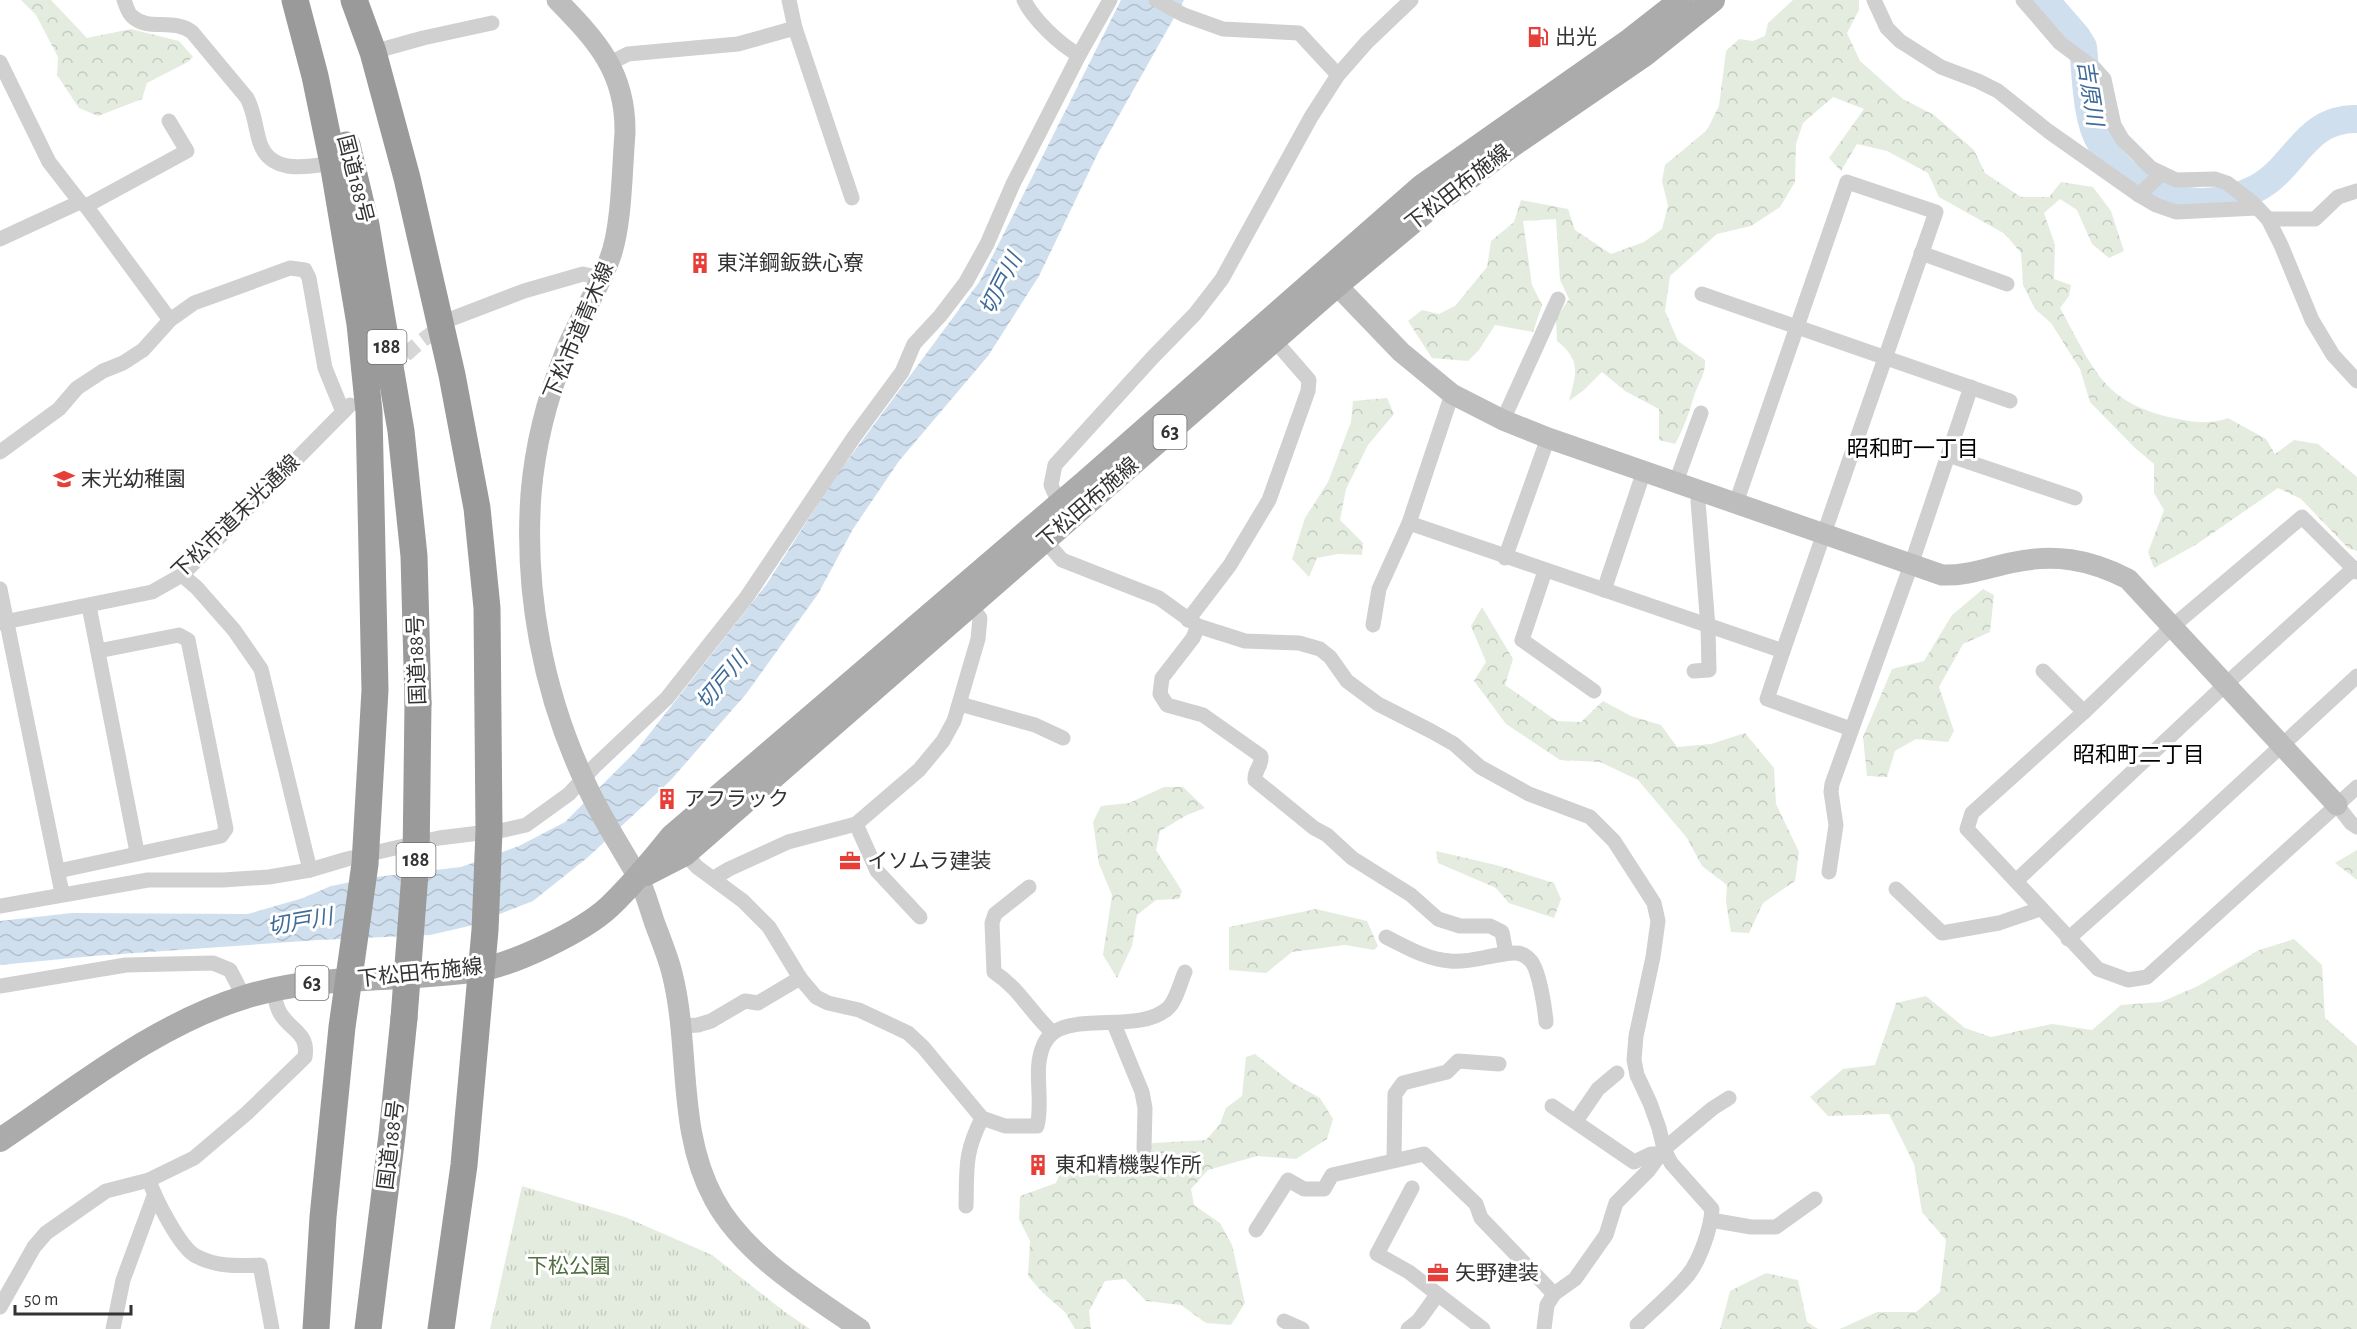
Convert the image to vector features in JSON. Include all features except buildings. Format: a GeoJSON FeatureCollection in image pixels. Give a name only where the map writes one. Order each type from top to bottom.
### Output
{"type":"FeatureCollection","features":[{"type":"Feature","properties":{"kind":"highway"},"geometry":{"type":"LineString","coordinates":[[295,0],[315,76],[333,163],[360,324],[369,412],[375,690],[365,859],[342,1027],[323,1217],[316,1329]]}},
{"type":"Feature","properties":{"kind":"highway","name":"国道188号"},"geometry":{"type":"LineString","coordinates":[[304,0],[334,94],[366,225],[401,431],[414,556],[418,703],[416,860],[393,1135],[368,1329]]}},
{"type":"Feature","properties":{"kind":"highway"},"geometry":{"type":"LineString","coordinates":[[354,0],[373,52],[407,178],[452,375],[477,508],[487,608],[489,836],[485,930],[465,1165],[441,1329]]}},
{"type":"Feature","properties":{"kind":"main road","name":"下松田布施線"},"geometry":{"type":"LineString","coordinates":[[0,1140],[150,1039],[196,1015],[272,989],[350,980],[481,970],[521,957],[560,939],[607,909],[638,878],[1038,533],[1275,341],[1330,278],[1422,186],[1630,40],[1681,0]]}},
{"type":"Feature","properties":{"kind":"main road","name":"下松田布施線"},"geometry":{"type":"LineString","coordinates":[[1038,533],[1059,503],[1330,278],[1514,144],[1644,55],[1713,0]]}},
{"type":"Feature","properties":{"kind":"street"},"geometry":{"type":"LineString","coordinates":[[124,0],[131,16],[143,23],[183,25],[192,32],[248,98],[253,109],[261,145],[269,158],[283,166],[306,167],[333,163]]}},
{"type":"Feature","properties":{"kind":"street","name":"下松市道青木線"},"geometry":{"type":"LineString","coordinates":[[557,0],[582,26],[610,63],[619,87],[626,117],[615,237],[611,255],[565,353],[535,451],[529,539],[533,603],[542,654],[558,715],[584,781],[638,878],[672,972],[682,1026],[688,1116],[696,1155],[714,1200],[745,1241],[797,1286],[860,1329]]}},
{"type":"Feature","properties":{"kind":"street"},"geometry":{"type":"LineString","coordinates":[[789,0],[795,28],[852,198]]}},
{"type":"Feature","properties":{"kind":"street"},"geometry":{"type":"LineString","coordinates":[[1024,0],[1029,11],[1069,50],[1079,55]]}},
{"type":"Feature","properties":{"kind":"street"},"geometry":{"type":"LineString","coordinates":[[0,906],[62,893],[148,880],[258,878],[365,859],[439,838],[489,836],[526,825],[584,781],[667,698],[746,598],[854,437],[902,372],[914,344],[940,316],[966,282],[987,244],[1013,184],[1110,0]]}},
{"type":"Feature","properties":{"kind":"street"},"geometry":{"type":"LineString","coordinates":[[1156,0],[1184,15],[1223,30],[1299,33],[1338,75]]}},
{"type":"Feature","properties":{"kind":"street"},"geometry":{"type":"LineString","coordinates":[[1059,503],[1052,485],[1055,465],[1195,314],[1222,279],[1311,117],[1338,75],[1367,42],[1411,0]]}},
{"type":"Feature","properties":{"kind":"street"},"geometry":{"type":"LineString","coordinates":[[1874,0],[1887,28],[1900,41],[1941,67],[1998,91],[2048,131],[2156,205],[2176,212],[2255,205]]}},
{"type":"Feature","properties":{"kind":"street"},"geometry":{"type":"LineString","coordinates":[[2023,0],[2060,43],[2095,69],[2104,79],[2114,125],[2122,138],[2151,168],[2176,180],[2215,179],[2227,183],[2255,205],[2268,219],[2312,320],[2333,355],[2357,381]]}},
{"type":"Feature","properties":{"kind":"street"},"geometry":{"type":"LineString","coordinates":[[373,52],[492,23]]}},
{"type":"Feature","properties":{"kind":"street"},"geometry":{"type":"LineString","coordinates":[[610,63],[628,54],[738,44],[795,28]]}},
{"type":"Feature","properties":{"kind":"street"},"geometry":{"type":"LineString","coordinates":[[0,62],[49,162],[170,320],[143,350],[77,388],[59,409],[0,452]]}},
{"type":"Feature","properties":{"kind":"street"},"geometry":{"type":"LineString","coordinates":[[0,239],[83,204],[187,151],[169,121]]}},
{"type":"Feature","properties":{"kind":"street"},"geometry":{"type":"LineString","coordinates":[[2139,195],[2161,174]]}},
{"type":"Feature","properties":{"kind":"street"},"geometry":{"type":"LineString","coordinates":[[1736,503],[1847,182],[1936,212],[1767,699],[1851,729]]}},
{"type":"Feature","properties":{"kind":"street"},"geometry":{"type":"LineString","coordinates":[[2268,219],[2315,219],[2338,198],[2357,191]]}},
{"type":"Feature","properties":{"kind":"street"},"geometry":{"type":"LineString","coordinates":[[1921,253],[2007,284]]}},
{"type":"Feature","properties":{"kind":"street","name":"下松市道末光通線"},"geometry":{"type":"LineString","coordinates":[[3,622],[152,592],[182,575],[346,408],[325,368],[309,278],[305,270],[290,268],[215,294],[194,303],[170,320]]}},
{"type":"Feature","properties":{"kind":"street"},"geometry":{"type":"LineString","coordinates":[[452,319],[524,291],[583,274],[601,278]]}},
{"type":"Feature","properties":{"kind":"street"},"geometry":{"type":"LineString","coordinates":[[1330,278],[1401,352],[1452,394],[1503,420],[1548,438],[1941,575],[1959,576],[2012,562],[2046,557],[2069,558],[2104,567],[2128,579],[2357,827]]}},
{"type":"Feature","properties":{"kind":"street"},"geometry":{"type":"LineString","coordinates":[[1702,294],[2010,401]]}},
{"type":"Feature","properties":{"kind":"street"},"geometry":{"type":"LineString","coordinates":[[1503,420],[1558,299]]}},
{"type":"Feature","properties":{"kind":"street"},"geometry":{"type":"LineString","coordinates":[[1275,341],[1309,380],[1308,391],[1269,500],[1193,623],[1193,638],[1162,678],[1160,694],[1167,705],[1203,715],[1261,756],[1262,763],[1255,775],[1255,780],[1314,828],[1327,835],[1352,858],[1410,896],[1438,919],[1460,926],[1490,926],[1502,932],[1506,953]]}},
{"type":"Feature","properties":{"kind":"street"},"geometry":{"type":"LineString","coordinates":[[1828,872],[1836,825],[1832,784],[1911,565],[1971,387]]}},
{"type":"Feature","properties":{"kind":"street"},"geometry":{"type":"LineString","coordinates":[[1373,625],[1379,589],[1409,523],[1452,394]]}},
{"type":"Feature","properties":{"kind":"street"},"geometry":{"type":"LineString","coordinates":[[1676,482],[1701,413]]}},
{"type":"Feature","properties":{"kind":"street"},"geometry":{"type":"LineString","coordinates":[[1505,558],[1548,438]]}},
{"type":"Feature","properties":{"kind":"street"},"geometry":{"type":"LineString","coordinates":[[1948,454],[2075,498]]}},
{"type":"Feature","properties":{"kind":"street"},"geometry":{"type":"LineString","coordinates":[[1604,590],[1644,471]]}},
{"type":"Feature","properties":{"kind":"street"},"geometry":{"type":"LineString","coordinates":[[1694,670],[1709,670],[1698,501],[1701,491]]}},
{"type":"Feature","properties":{"kind":"street"},"geometry":{"type":"LineString","coordinates":[[2016,881],[2226,684],[2355,570],[2302,517],[2173,626],[2084,712],[1972,813],[1966,829],[2098,969],[2128,980],[2147,977],[2357,787]]}},
{"type":"Feature","properties":{"kind":"street"},"geometry":{"type":"LineString","coordinates":[[1409,523],[1505,558],[1783,651]]}},
{"type":"Feature","properties":{"kind":"street"},"geometry":{"type":"LineString","coordinates":[[1038,533],[1062,560],[1159,598],[1193,623],[1245,641],[1299,643],[1320,649],[1330,657],[1347,681],[1378,704],[1447,740],[1479,767],[1529,794],[1590,818],[1614,841],[1654,903],[1658,921],[1653,957],[1636,1036],[1634,1060],[1637,1074],[1659,1128],[1662,1151],[1712,1209],[1712,1220],[1689,1274],[1637,1325]]}},
{"type":"Feature","properties":{"kind":"street"},"geometry":{"type":"LineString","coordinates":[[1545,571],[1522,640],[1594,691]]}},
{"type":"Feature","properties":{"kind":"street"},"geometry":{"type":"LineString","coordinates":[[182,575],[197,588],[234,630],[261,669],[310,870]]}},
{"type":"Feature","properties":{"kind":"street"},"geometry":{"type":"LineString","coordinates":[[0,588],[3,622],[62,893]]}},
{"type":"Feature","properties":{"kind":"street"},"geometry":{"type":"LineString","coordinates":[[714,878],[788,842],[856,824],[919,770],[943,741],[960,704],[978,639],[980,618],[964,598]]}},
{"type":"Feature","properties":{"kind":"street"},"geometry":{"type":"LineString","coordinates":[[89,606],[137,852]]}},
{"type":"Feature","properties":{"kind":"street"},"geometry":{"type":"LineString","coordinates":[[58,871],[137,852],[221,836],[226,829],[188,640],[179,635],[98,651]]}},
{"type":"Feature","properties":{"kind":"street"},"geometry":{"type":"LineString","coordinates":[[2043,671],[2084,712]]}},
{"type":"Feature","properties":{"kind":"street"},"geometry":{"type":"LineString","coordinates":[[2068,939],[2357,676]]}},
{"type":"Feature","properties":{"kind":"street"},"geometry":{"type":"LineString","coordinates":[[960,704],[1035,725],[1063,738]]}},
{"type":"Feature","properties":{"kind":"street"},"geometry":{"type":"LineString","coordinates":[[856,824],[876,871],[920,917]]}},
{"type":"Feature","properties":{"kind":"street"},"geometry":{"type":"LineString","coordinates":[[678,845],[697,867],[743,901],[769,927],[800,978],[816,997],[828,1003],[859,1010],[908,1033],[923,1047],[982,1118],[1005,1126],[1037,1126],[1041,1112],[1039,1061],[1044,1044],[1052,1032],[1061,1027],[1114,1024],[1157,1016],[1169,1008],[1185,972]]}},
{"type":"Feature","properties":{"kind":"street"},"geometry":{"type":"LineString","coordinates":[[1029,887],[995,914],[992,923],[994,972],[1010,983],[1052,1032]]}},
{"type":"Feature","properties":{"kind":"street"},"geometry":{"type":"LineString","coordinates":[[1896,889],[1942,933],[1999,923],[2040,909]]}},
{"type":"Feature","properties":{"kind":"street"},"geometry":{"type":"LineString","coordinates":[[1386,936],[1420,954],[1448,961],[1466,962],[1506,953],[1521,953],[1533,961],[1546,1022]]}},
{"type":"Feature","properties":{"kind":"street"},"geometry":{"type":"LineString","coordinates":[[0,986],[126,965],[213,963],[230,970],[244,997]]}},
{"type":"Feature","properties":{"kind":"street"},"geometry":{"type":"LineString","coordinates":[[682,1026],[711,1021],[744,1001],[758,1003],[800,978]]}},
{"type":"Feature","properties":{"kind":"street"},"geometry":{"type":"LineString","coordinates":[[0,1307],[34,1247],[46,1233],[106,1191],[149,1180],[194,1158],[247,1113],[305,1057],[307,1047],[302,1036],[286,1022],[279,1011],[272,989]]}},
{"type":"Feature","properties":{"kind":"street"},"geometry":{"type":"LineString","coordinates":[[1114,1024],[1142,1092],[1145,1108],[1144,1149]]}},
{"type":"Feature","properties":{"kind":"street"},"geometry":{"type":"LineString","coordinates":[[1395,1160],[1395,1094],[1403,1083],[1447,1072],[1458,1061],[1499,1064]]}},
{"type":"Feature","properties":{"kind":"street"},"geometry":{"type":"LineString","coordinates":[[1576,1121],[1598,1089],[1617,1073]]}},
{"type":"Feature","properties":{"kind":"street"},"geometry":{"type":"LineString","coordinates":[[1544,1329],[1547,1305],[1554,1294],[1575,1280],[1606,1235],[1616,1203],[1648,1171],[1662,1151],[1713,1108],[1729,1098]]}},
{"type":"Feature","properties":{"kind":"street"},"geometry":{"type":"LineString","coordinates":[[1552,1106],[1634,1162],[1662,1151]]}},
{"type":"Feature","properties":{"kind":"street"},"geometry":{"type":"LineString","coordinates":[[966,1206],[967,1156],[970,1142],[982,1118]]}},
{"type":"Feature","properties":{"kind":"street"},"geometry":{"type":"LineString","coordinates":[[1256,1230],[1288,1180],[1304,1189],[1324,1190],[1332,1175],[1424,1154],[1476,1204],[1481,1218],[1554,1294]]}},
{"type":"Feature","properties":{"kind":"street"},"geometry":{"type":"LineString","coordinates":[[149,1180],[154,1196],[178,1237],[194,1255],[228,1266],[260,1265],[272,1329]]}},
{"type":"Feature","properties":{"kind":"street"},"geometry":{"type":"LineString","coordinates":[[1412,1188],[1377,1254],[1409,1272],[1483,1329]]}},
{"type":"Feature","properties":{"kind":"street"},"geometry":{"type":"LineString","coordinates":[[113,1329],[123,1280],[154,1196]]}},
{"type":"Feature","properties":{"kind":"street"},"geometry":{"type":"LineString","coordinates":[[1712,1220],[1750,1227],[1776,1227],[1815,1199]]}},
{"type":"Feature","properties":{"kind":"street"},"geometry":{"type":"LineString","coordinates":[[1408,1329],[1419,1320],[1437,1295]]}},
{"type":"Feature","properties":{"kind":"street"},"geometry":{"type":"LineString","coordinates":[[1284,1320],[1302,1329]]}},
{"type":"Feature","properties":{"kind":"green space"},"geometry":{"type":"Polygon","coordinates":[[[21,0],[51,0],[87,38],[131,29],[179,41],[193,57],[147,83],[142,99],[98,116],[79,108],[57,75],[58,57],[36,15],[21,0]]]}},
{"type":"Feature","properties":{"kind":"green space"},"geometry":{"type":"Polygon","coordinates":[[[1793,0],[1859,0],[1859,10],[1847,33],[1860,61],[1903,99],[1934,115],[1974,150],[1985,173],[2021,197],[2049,197],[2061,182],[2093,187],[2111,211],[2124,251],[2109,258],[2092,244],[2077,210],[2060,199],[2044,213],[2055,245],[2054,279],[2071,285],[2069,296],[2060,308],[2091,365],[2114,392],[2149,411],[2194,422],[2214,422],[2228,418],[2266,439],[2275,454],[2294,440],[2318,444],[2357,477],[2357,551],[2348,548],[2301,499],[2278,488],[2197,544],[2154,568],[2148,552],[2164,510],[2154,493],[2154,464],[2090,402],[2080,369],[2051,323],[2035,309],[2023,285],[2021,253],[2005,234],[1939,197],[1928,173],[1887,151],[1857,144],[1841,171],[1829,158],[1864,109],[1833,97],[1803,123],[1796,144],[1795,182],[1780,207],[1751,226],[1717,234],[1670,276],[1665,311],[1678,341],[1705,360],[1703,374],[1675,444],[1659,440],[1659,409],[1625,391],[1602,372],[1569,401],[1575,368],[1570,355],[1557,341],[1556,319],[1569,299],[1560,280],[1556,219],[1523,221],[1532,285],[1542,305],[1533,332],[1495,325],[1479,350],[1468,361],[1432,358],[1408,321],[1422,310],[1439,314],[1455,306],[1487,267],[1491,241],[1514,222],[1521,200],[1568,209],[1575,230],[1611,254],[1644,242],[1662,229],[1668,206],[1662,181],[1665,165],[1707,130],[1719,106],[1726,51],[1739,39],[1753,41],[1765,36],[1768,23],[1793,0]]]}},
{"type":"Feature","properties":{"kind":"green space"},"geometry":{"type":"Polygon","coordinates":[[[1387,398],[1394,414],[1368,445],[1346,489],[1340,520],[1363,543],[1362,555],[1338,554],[1317,558],[1309,577],[1292,559],[1305,518],[1328,482],[1351,422],[1353,401],[1387,398]]]}},
{"type":"Feature","properties":{"kind":"green space"},"geometry":{"type":"Polygon","coordinates":[[[1983,589],[1994,595],[1990,632],[1963,644],[1939,687],[1954,731],[1948,742],[1916,739],[1895,751],[1887,777],[1867,776],[1863,737],[1892,669],[1924,661],[1952,615],[1983,589]]]}},
{"type":"Feature","properties":{"kind":"green space"},"geometry":{"type":"Polygon","coordinates":[[[1482,607],[1513,659],[1505,685],[1557,721],[1581,722],[1603,701],[1631,716],[1661,725],[1677,747],[1711,744],[1745,733],[1774,768],[1776,804],[1799,852],[1795,881],[1763,903],[1749,933],[1731,932],[1726,902],[1727,885],[1702,866],[1687,838],[1638,780],[1600,762],[1560,760],[1506,724],[1474,681],[1486,662],[1471,626],[1482,607]]]}},
{"type":"Feature","properties":{"kind":"green space"},"geometry":{"type":"Polygon","coordinates":[[[1164,787],[1183,787],[1205,808],[1187,815],[1160,831],[1156,850],[1182,891],[1179,899],[1156,900],[1137,915],[1132,946],[1117,978],[1103,955],[1112,895],[1099,864],[1093,822],[1101,806],[1129,803],[1164,787]]]}},
{"type":"Feature","properties":{"kind":"green space"},"geometry":{"type":"Polygon","coordinates":[[[2357,850],[2357,880],[2335,863],[2357,850]]]}},
{"type":"Feature","properties":{"kind":"green space"},"geometry":{"type":"Polygon","coordinates":[[[1436,851],[1496,865],[1554,883],[1561,899],[1554,918],[1509,903],[1496,888],[1438,863],[1436,851]]]}},
{"type":"Feature","properties":{"kind":"green space"},"geometry":{"type":"Polygon","coordinates":[[[1316,909],[1367,921],[1378,946],[1374,950],[1345,945],[1292,952],[1266,973],[1229,970],[1229,927],[1316,909]]]}},
{"type":"Feature","properties":{"kind":"green space"},"geometry":{"type":"Polygon","coordinates":[[[2294,939],[2322,965],[2325,1018],[2357,1046],[2357,1329],[1840,1329],[1877,1312],[1916,1312],[1940,1292],[1946,1240],[1922,1212],[1914,1164],[1889,1114],[1828,1116],[1810,1097],[1843,1069],[1875,1065],[1896,1003],[1926,996],[1965,1028],[1991,1037],[2052,1024],[2092,1030],[2121,1005],[2161,1002],[2198,986],[2259,950],[2294,939]]]}},
{"type":"Feature","properties":{"kind":"green space"},"geometry":{"type":"Polygon","coordinates":[[[1255,1054],[1291,1082],[1320,1098],[1333,1119],[1327,1139],[1296,1159],[1257,1156],[1208,1170],[1191,1189],[1194,1205],[1220,1223],[1232,1245],[1245,1303],[1231,1325],[1206,1323],[1181,1305],[1146,1301],[1125,1279],[1105,1281],[1089,1311],[1091,1329],[1075,1329],[1065,1312],[1028,1276],[1030,1241],[1019,1219],[1020,1196],[1056,1183],[1062,1169],[1089,1161],[1110,1169],[1130,1163],[1153,1143],[1206,1140],[1220,1124],[1226,1108],[1242,1096],[1246,1057],[1255,1054]]]}},
{"type":"Feature","properties":{"kind":"green space","name":"下松公園"},"geometry":{"type":"Polygon","coordinates":[[[522,1186],[625,1217],[712,1255],[810,1329],[490,1329],[522,1186]]]}},
{"type":"Feature","properties":{"kind":"green space"},"geometry":{"type":"Polygon","coordinates":[[[1766,1273],[1798,1280],[1807,1322],[1818,1329],[1720,1329],[1730,1291],[1766,1273]]]}},
{"type":"Feature","properties":{"kind":"water","name":"切戸川"},"geometry":{"type":"Polygon","coordinates":[[[1121,0],[1184,0],[1099,151],[1039,276],[988,356],[899,461],[853,529],[818,594],[746,694],[670,781],[587,858],[533,901],[469,926],[430,935],[318,940],[0,965],[0,921],[72,913],[248,914],[303,898],[331,886],[376,877],[461,867],[519,846],[565,822],[636,751],[766,585],[836,476],[980,281],[1121,0]]]}},
{"type":"Feature","properties":{"kind":"waterway","name":"吉原川"},"geometry":{"type":"LineString","coordinates":[[2045,0],[2083,47],[2089,109],[2100,142],[2114,161],[2130,176],[2168,197],[2189,201],[2211,201],[2233,198],[2255,189],[2281,169],[2312,135],[2339,121],[2357,119]]}},
{"type":"Feature","properties":{"kind":"tunnel"},"geometry":{"type":"LineString","coordinates":[[388,370],[446,323]]}},
{"type":"Feature","properties":{"kind":"place","name":"出光"},"geometry":{"type":"Point","coordinates":[1538,37]}},
{"type":"Feature","properties":{"kind":"place","name":"東洋鋼鈑鉄心寮"},"geometry":{"type":"Point","coordinates":[700,263]}},
{"type":"Feature","properties":{"kind":"place","name":"末光幼稚園"},"geometry":{"type":"Point","coordinates":[64,479]}},
{"type":"Feature","properties":{"kind":"place","name":"アフラック"},"geometry":{"type":"Point","coordinates":[667,799]}},
{"type":"Feature","properties":{"kind":"place","name":"イソムラ建装"},"geometry":{"type":"Point","coordinates":[850,861]}},
{"type":"Feature","properties":{"kind":"place","name":"東和精機製作所"},"geometry":{"type":"Point","coordinates":[1038,1165]}},
{"type":"Feature","properties":{"kind":"place","name":"矢野建装"},"geometry":{"type":"Point","coordinates":[1438,1273]}},
{"type":"Feature","properties":{"kind":"district","name":"昭和町一丁目"},"geometry":{"type":"Point","coordinates":[1913,449]}},
{"type":"Feature","properties":{"kind":"district","name":"昭和町二丁目"},"geometry":{"type":"Point","coordinates":[2139,755]}}]}
